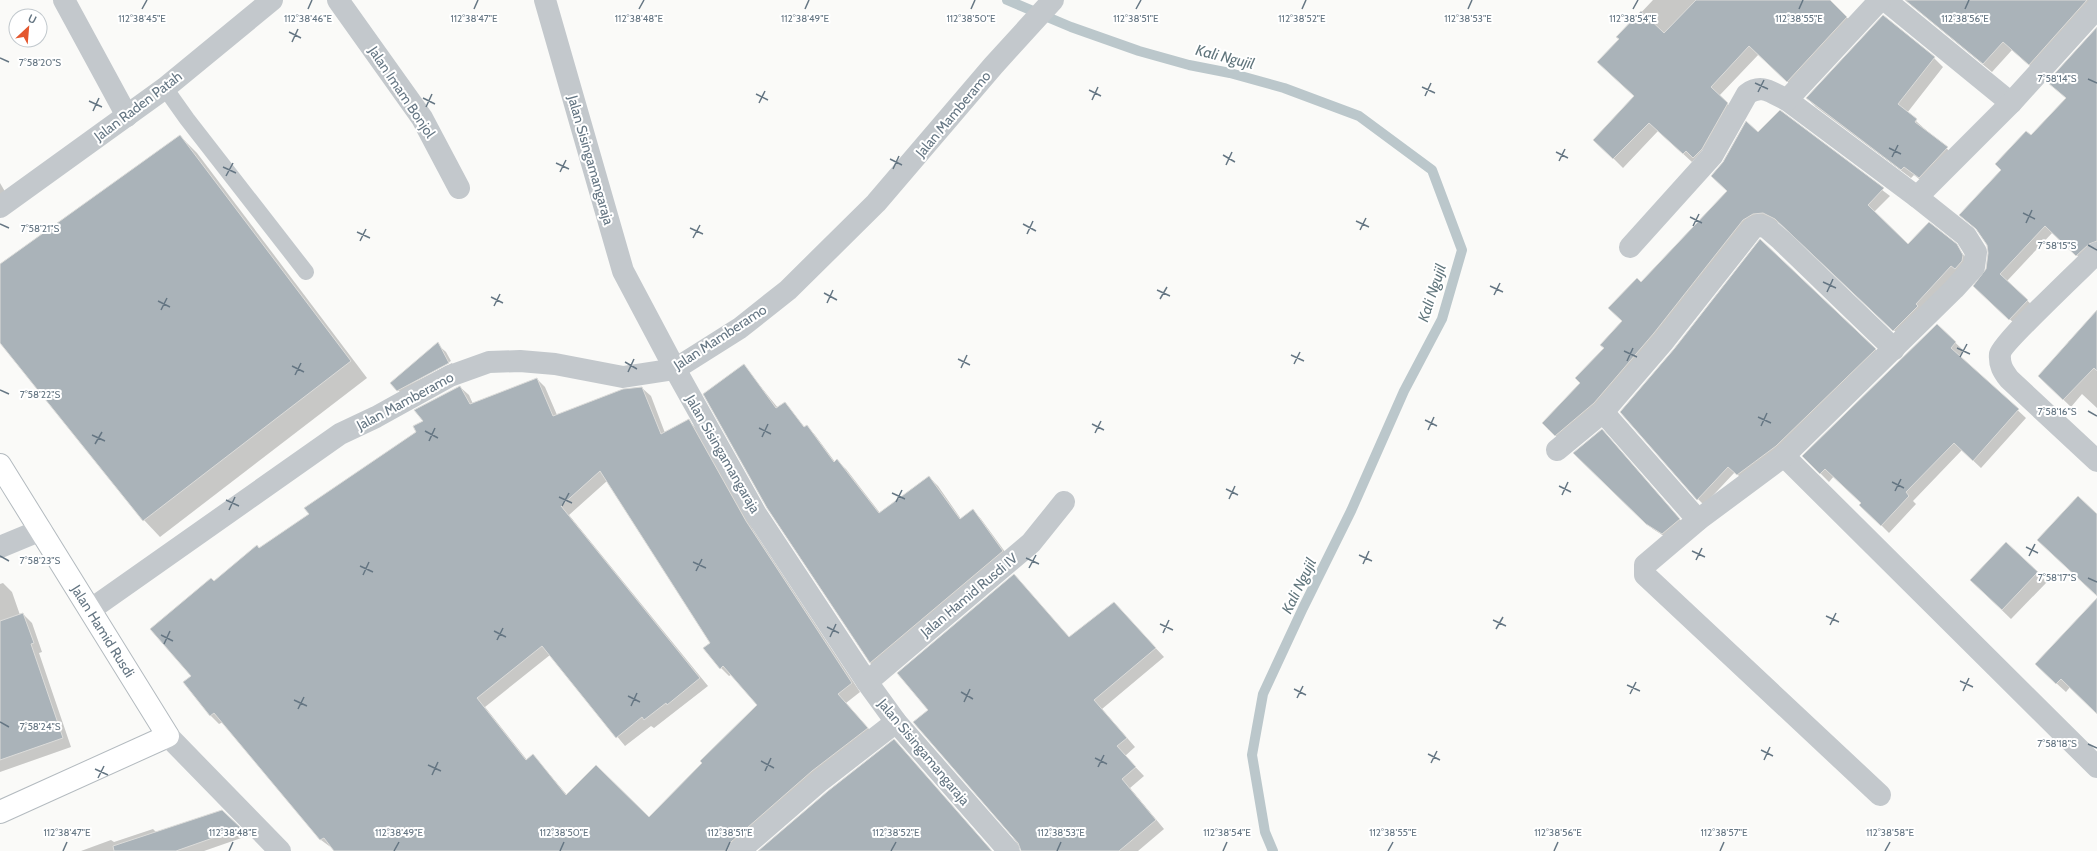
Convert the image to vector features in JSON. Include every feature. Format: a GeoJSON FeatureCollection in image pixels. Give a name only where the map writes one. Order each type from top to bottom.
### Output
{"type":"FeatureCollection","features":[{"type":"Feature","properties":{"kind":"street"},"geometry":{"type":"LineString","coordinates":[[64,0],[127,116]]}},
{"type":"Feature","properties":{"kind":"street","name":"Jalan Raden Patah"},"geometry":{"type":"LineString","coordinates":[[0,207],[164,88],[272,0]]}},
{"type":"Feature","properties":{"kind":"street","name":"Jalan Imam Bonjol"},"geometry":{"type":"LineString","coordinates":[[338,0],[422,118],[460,188]]}},
{"type":"Feature","properties":{"kind":"street","name":"Jalan Sisingamangaraja"},"geometry":{"type":"LineString","coordinates":[[545,0],[623,271],[675,369],[756,514],[867,682],[896,722],[1009,851]]}},
{"type":"Feature","properties":{"kind":"street","name":"Jalan Mamberamo"},"geometry":{"type":"LineString","coordinates":[[90,610],[340,434],[376,417],[450,376],[489,362],[520,361],[554,364],[623,377],[675,369],[740,328],[788,290],[876,203],[993,66],[1053,0]]}},
{"type":"Feature","properties":{"kind":"street"},"geometry":{"type":"LineString","coordinates":[[1787,100],[1880,0]]}},
{"type":"Feature","properties":{"kind":"street"},"geometry":{"type":"LineString","coordinates":[[1885,0],[2011,103]]}},
{"type":"Feature","properties":{"kind":"street"},"geometry":{"type":"LineString","coordinates":[[1917,197],[2011,103],[2097,8]]}},
{"type":"Feature","properties":{"kind":"street"},"geometry":{"type":"LineString","coordinates":[[1630,247],[1712,156],[1747,94],[1760,87],[1787,100],[1917,197],[1966,236],[1976,252],[1974,267],[1894,349],[1784,456],[1698,520],[1645,565],[1645,575],[1880,795]]}},
{"type":"Feature","properties":{"kind":"street"},"geometry":{"type":"LineString","coordinates":[[1557,450],[1603,412],[1664,341],[1746,236],[1753,228],[1760,225],[1767,228],[1781,240],[1894,349]]}},
{"type":"Feature","properties":{"kind":"street"},"geometry":{"type":"LineString","coordinates":[[2097,253],[2012,336],[2000,353],[2001,369],[2009,379],[2097,461]]}},
{"type":"Feature","properties":{"kind":"street"},"geometry":{"type":"LineString","coordinates":[[1603,412],[1698,520]]}},
{"type":"Feature","properties":{"kind":"street"},"geometry":{"type":"LineString","coordinates":[[1784,456],[2097,767]]}},
{"type":"Feature","properties":{"kind":"street","name":"Jalan Hamid Rusdi"},"geometry":{"type":"LineString","coordinates":[[0,465],[168,736]]}},
{"type":"Feature","properties":{"kind":"street","name":"Jalan Hamid Rusdi IV"},"geometry":{"type":"LineString","coordinates":[[867,682],[1031,542],[1064,502]]}},
{"type":"Feature","properties":{"kind":"street"},"geometry":{"type":"LineString","coordinates":[[0,546],[41,530]]}},
{"type":"Feature","properties":{"kind":"street"},"geometry":{"type":"LineString","coordinates":[[739,851],[820,781],[896,722]]}},
{"type":"Feature","properties":{"kind":"street"},"geometry":{"type":"LineString","coordinates":[[0,812],[168,736],[280,851]]}},
{"type":"Feature","properties":{"kind":"lane"},"geometry":{"type":"LineString","coordinates":[[164,88],[306,272]]}},
{"type":"Feature","properties":{"kind":"building"},"geometry":{"type":"Polygon","coordinates":[[[1696,0],[1830,0],[1847,17],[1787,82],[1749,46],[1711,87],[1728,103],[1702,149],[1693,158],[1686,151],[1683,154],[1649,123],[1613,159],[1593,140],[1634,96],[1597,62],[1619,39],[1616,37],[1641,11],[1664,33],[1696,0]]]}},
{"type":"Feature","properties":{"kind":"building"},"geometry":{"type":"Polygon","coordinates":[[[1905,0],[2087,0],[2029,65],[2003,42],[1983,64],[1905,0]]]}},
{"type":"Feature","properties":{"kind":"building"},"geometry":{"type":"Polygon","coordinates":[[[1883,15],[1935,57],[1898,104],[1917,119],[1915,122],[1948,147],[1919,178],[1904,167],[1901,170],[1806,98],[1883,15]]]}},
{"type":"Feature","properties":{"kind":"building"},"geometry":{"type":"Polygon","coordinates":[[[2097,27],[2097,241],[2089,244],[2076,256],[2045,226],[2000,274],[2028,300],[2009,320],[1973,286],[1986,269],[1988,253],[1987,245],[1976,229],[1959,215],[2001,170],[1995,164],[2026,131],[2031,135],[2066,98],[2047,82],[2097,27]]]}},
{"type":"Feature","properties":{"kind":"building"},"geometry":{"type":"Polygon","coordinates":[[[1780,110],[1884,188],[1868,205],[1908,244],[1929,222],[1957,244],[1963,255],[1962,261],[1955,269],[1951,266],[1916,304],[1918,306],[1893,331],[1775,219],[1763,213],[1753,214],[1743,220],[1654,333],[1594,403],[1555,436],[1542,423],[1580,383],[1575,378],[1604,348],[1600,345],[1622,321],[1608,308],[1637,278],[1641,282],[1727,191],[1711,176],[1723,162],[1746,121],[1758,132],[1780,110]]]}},
{"type":"Feature","properties":{"kind":"building"},"geometry":{"type":"Polygon","coordinates":[[[180,135],[351,361],[143,521],[0,343],[0,264],[180,135]]]}},
{"type":"Feature","properties":{"kind":"building"},"geometry":{"type":"Polygon","coordinates":[[[1760,239],[1876,349],[1776,446],[1737,475],[1728,467],[1697,500],[1620,412],[1674,349],[1760,239]]]}},
{"type":"Feature","properties":{"kind":"building"},"geometry":{"type":"Polygon","coordinates":[[[2097,310],[2097,371],[2094,368],[2063,400],[2038,376],[2097,310]]]}},
{"type":"Feature","properties":{"kind":"building"},"geometry":{"type":"Polygon","coordinates":[[[1937,324],[1956,342],[1951,348],[2019,409],[1973,461],[1954,443],[1906,492],[1909,496],[1881,526],[1859,505],[1861,503],[1825,469],[1820,474],[1802,456],[1937,324]]]}},
{"type":"Feature","properties":{"kind":"building"},"geometry":{"type":"Polygon","coordinates":[[[438,342],[449,363],[397,391],[390,383],[438,342]]]}},
{"type":"Feature","properties":{"kind":"building"},"geometry":{"type":"Polygon","coordinates":[[[744,364],[776,408],[785,402],[804,427],[807,425],[834,462],[837,459],[879,513],[929,476],[960,519],[973,509],[1003,551],[870,663],[767,508],[703,394],[744,364]]]}},
{"type":"Feature","properties":{"kind":"building"},"geometry":{"type":"Polygon","coordinates":[[[537,378],[553,416],[623,389],[642,387],[661,434],[689,419],[746,521],[852,683],[838,694],[868,728],[812,771],[731,842],[727,851],[334,851],[324,838],[320,840],[214,713],[210,716],[183,682],[191,676],[150,629],[211,578],[214,581],[257,545],[259,548],[309,514],[304,508],[416,432],[413,426],[423,421],[414,410],[460,386],[470,404],[537,378]],[[600,471],[561,506],[700,678],[667,705],[666,703],[644,720],[642,717],[616,738],[542,646],[477,698],[526,760],[533,754],[566,795],[596,765],[649,817],[702,763],[700,761],[757,705],[723,666],[720,669],[703,648],[710,643],[600,471]]]}},
{"type":"Feature","properties":{"kind":"building"},"geometry":{"type":"Polygon","coordinates":[[[1602,429],[1680,519],[1662,534],[1646,524],[1573,453],[1602,429]]]}},
{"type":"Feature","properties":{"kind":"building"},"geometry":{"type":"Polygon","coordinates":[[[2078,496],[2097,514],[2097,596],[2037,540],[2078,496]]]}},
{"type":"Feature","properties":{"kind":"building"},"geometry":{"type":"Polygon","coordinates":[[[2006,542],[2038,572],[2002,610],[1970,580],[2006,542]]]}},
{"type":"Feature","properties":{"kind":"building"},"geometry":{"type":"Polygon","coordinates":[[[1014,574],[1069,637],[1114,602],[1156,648],[1094,700],[1127,738],[1117,746],[1136,767],[1122,779],[1156,820],[1119,851],[1021,851],[1018,843],[913,722],[928,710],[897,673],[1014,574]]]}},
{"type":"Feature","properties":{"kind":"building"},"geometry":{"type":"Polygon","coordinates":[[[2097,598],[2097,714],[2061,679],[2056,684],[2035,664],[2097,598]]]}},
{"type":"Feature","properties":{"kind":"building"},"geometry":{"type":"Polygon","coordinates":[[[23,613],[34,643],[31,644],[63,738],[0,760],[0,621],[23,613]]]}},
{"type":"Feature","properties":{"kind":"building"},"geometry":{"type":"Polygon","coordinates":[[[894,739],[992,851],[758,851],[828,791],[894,739]]]}},
{"type":"Feature","properties":{"kind":"building"},"geometry":{"type":"Polygon","coordinates":[[[222,810],[241,828],[176,851],[114,851],[113,846],[222,810]]]}},
{"type":"Feature","properties":{"kind":"waterway","name":"Kali Ngujil"},"geometry":{"type":"LineString","coordinates":[[1007,0],[1071,27],[1139,51],[1189,65],[1230,73],[1284,88],[1359,116],[1432,170],[1462,250],[1442,319],[1404,391],[1351,511],[1303,608],[1263,694],[1252,755],[1265,832],[1273,851]]}}]}
